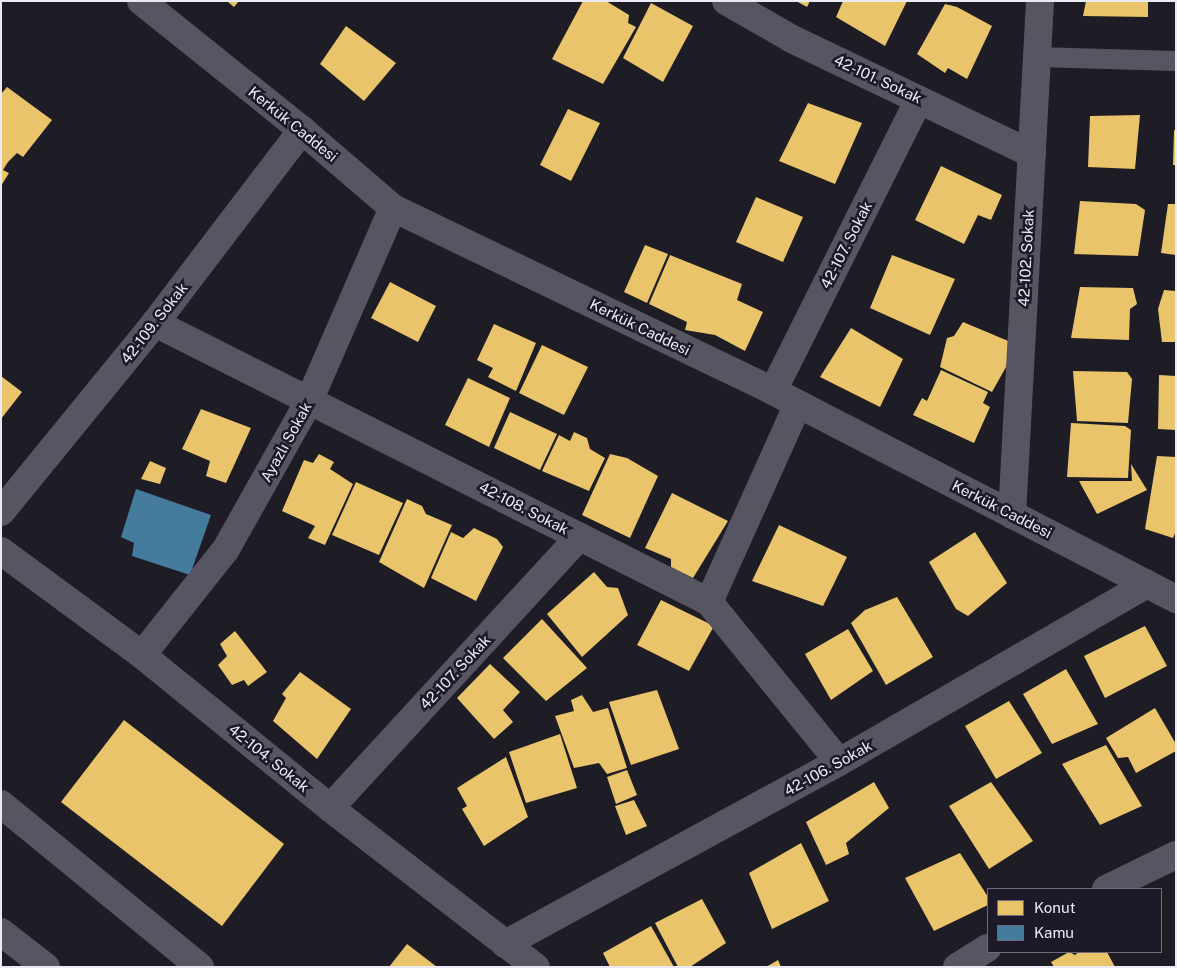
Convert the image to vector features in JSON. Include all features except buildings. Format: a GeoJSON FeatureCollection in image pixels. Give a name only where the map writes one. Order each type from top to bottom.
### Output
{"type":"FeatureCollection","features":[{"type":"Feature","properties":{"kind":"street","name":"Kerkük Caddesi"},"geometry":{"type":"LineString","coordinates":[[140,1],[302,130],[393,208],[773,391],[1176,599]]}},
{"type":"Feature","properties":{"kind":"street","name":"42-101. Sokak"},"geometry":{"type":"LineString","coordinates":[[726,1],[792,39],[1032,154]]}},
{"type":"Feature","properties":{"kind":"street","name":"42-102. Sokak"},"geometry":{"type":"LineString","coordinates":[[1012,515],[1040,1]]}},
{"type":"Feature","properties":{"kind":"street","name":"42-107. Sokak"},"geometry":{"type":"LineString","coordinates":[[773,391],[919,99]]}},
{"type":"Feature","properties":{"kind":"street","name":"42-109. Sokak"},"geometry":{"type":"LineString","coordinates":[[1,512],[155,323],[302,130]]}},
{"type":"Feature","properties":{"kind":"street","name":"Ayazlı Sokak"},"geometry":{"type":"LineString","coordinates":[[142,655],[226,549],[309,401],[393,208]]}},
{"type":"Feature","properties":{"kind":"street","name":"42-108. Sokak"},"geometry":{"type":"LineString","coordinates":[[155,323],[709,602],[838,762]]}},
{"type":"Feature","properties":{"kind":"street"},"geometry":{"type":"LineString","coordinates":[[709,602],[798,404]]}},
{"type":"Feature","properties":{"kind":"street","name":"42-107. Sokak"},"geometry":{"type":"LineString","coordinates":[[330,808],[580,536]]}},
{"type":"Feature","properties":{"kind":"street","name":"42-104. Sokak"},"geometry":{"type":"LineString","coordinates":[[1,551],[142,655],[330,808],[536,967]]}},
{"type":"Feature","properties":{"kind":"street","name":"42-106. Sokak"},"geometry":{"type":"LineString","coordinates":[[505,944],[838,762],[1147,584]]}},
{"type":"Feature","properties":{"kind":"street"},"geometry":{"type":"LineString","coordinates":[[1,804],[200,967]]}},
{"type":"Feature","properties":{"kind":"street"},"geometry":{"type":"LineString","coordinates":[[1108,888],[1176,855]]}},
{"type":"Feature","properties":{"kind":"street"},"geometry":{"type":"LineString","coordinates":[[1,932],[46,967]]}},
{"type":"Feature","properties":{"kind":"street"},"geometry":{"type":"LineString","coordinates":[[957,967],[987,949]]}},
{"type":"Feature","properties":{"kind":"lane"},"geometry":{"type":"LineString","coordinates":[[1037,57],[1176,61]]}}]}
